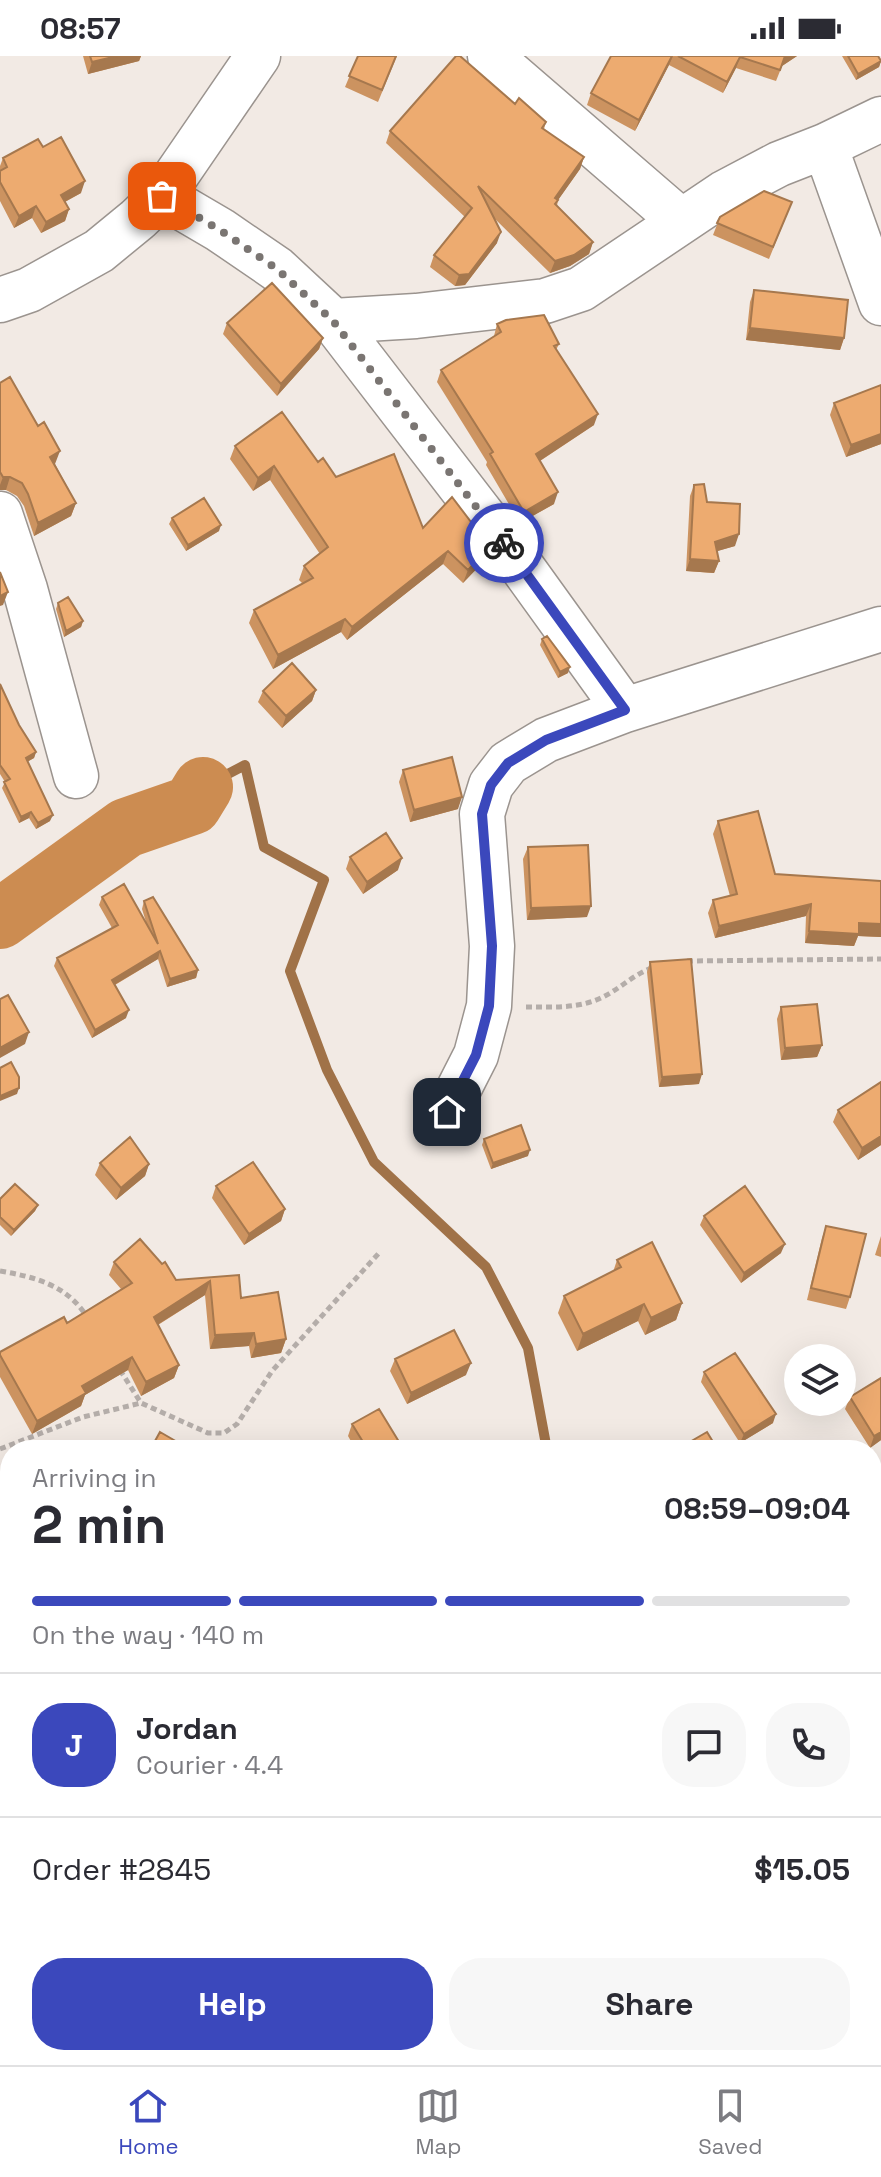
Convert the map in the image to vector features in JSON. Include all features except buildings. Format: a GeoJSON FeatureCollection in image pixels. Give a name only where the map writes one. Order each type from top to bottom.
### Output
{"type":"FeatureCollection","features":[{"type":"Feature","properties":{"kind":"street"},"geometry":{"type":"LineString","coordinates":[[0,300],[29,290],[99,251],[162,196],[258,56]]}},
{"type":"Feature","properties":{"kind":"street"},"geometry":{"type":"LineString","coordinates":[[490,56],[681,221]]}},
{"type":"Feature","properties":{"kind":"street"},"geometry":{"type":"LineString","coordinates":[[333,321],[416,316],[545,301],[581,289],[724,193],[779,164],[881,119]]}},
{"type":"Feature","properties":{"kind":"street"},"geometry":{"type":"LineString","coordinates":[[825,146],[881,303]]}},
{"type":"Feature","properties":{"kind":"street"},"geometry":{"type":"LineString","coordinates":[[162,196],[277,269],[333,321],[517,560],[625,710]]}},
{"type":"Feature","properties":{"kind":"street"},"geometry":{"type":"LineString","coordinates":[[0,514],[25,589],[76,776]]}},
{"type":"Feature","properties":{"kind":"street"},"geometry":{"type":"LineString","coordinates":[[447,1112],[476,1055],[489,1006],[492,946],[482,814],[491,785],[508,763],[546,740],[625,710],[881,629]]}},
{"type":"Feature","properties":{"kind":"path"},"geometry":{"type":"LineString","coordinates":[[686,961],[881,959]]}},
{"type":"Feature","properties":{"kind":"path"},"geometry":{"type":"LineString","coordinates":[[489,1006],[568,1007],[590,1003],[606,996],[641,971],[655,966]]}},
{"type":"Feature","properties":{"kind":"path"},"geometry":{"type":"LineString","coordinates":[[117,1364],[141,1403],[208,1433],[224,1433],[237,1424],[272,1371],[379,1253]]}},
{"type":"Feature","properties":{"kind":"path"},"geometry":{"type":"LineString","coordinates":[[0,1271],[31,1277],[61,1289],[84,1312],[92,1325]]}},
{"type":"Feature","properties":{"kind":"path"},"geometry":{"type":"LineString","coordinates":[[23,1440],[83,1417],[141,1403]]}},
{"type":"Feature","properties":{"kind":"waterway"},"geometry":{"type":"LineString","coordinates":[[203,787],[245,765],[264,847],[324,880],[290,971],[327,1070],[374,1162],[486,1267],[528,1348],[545,1440]]}},
{"type":"Feature","properties":{"kind":"waterway"},"geometry":{"type":"LineString","coordinates":[[0,919],[126,828],[192,805],[203,787]]}},
{"type":"Feature","properties":{"kind":"way so far"},"geometry":{"type":"LineString","coordinates":[[162,196],[277,269],[333,321],[504,543]]}},
{"type":"Feature","properties":{"kind":"route"},"geometry":{"type":"LineString","coordinates":[[447,1112],[476,1055],[489,1006],[492,946],[482,814],[491,785],[508,763],[546,740],[625,710],[504,543]]}}]}
